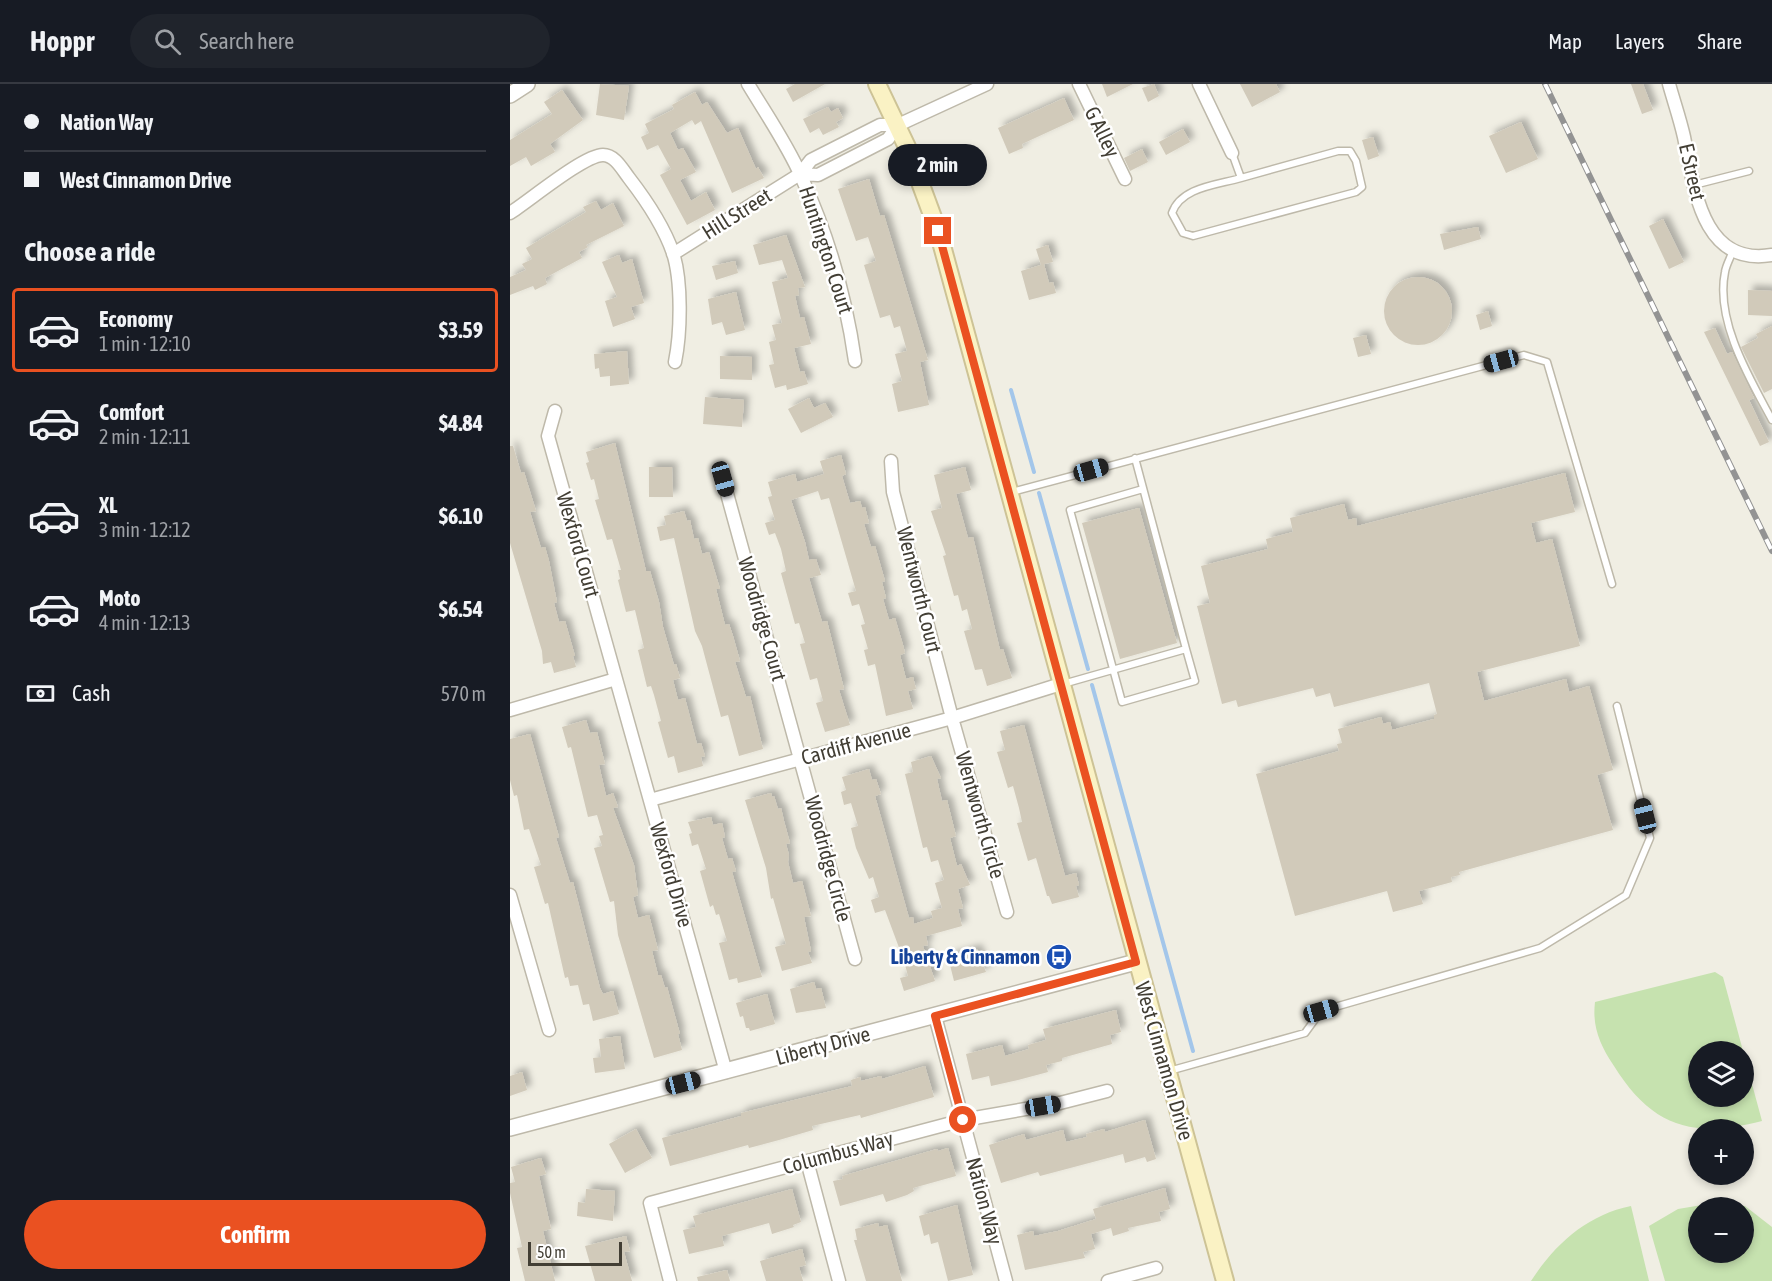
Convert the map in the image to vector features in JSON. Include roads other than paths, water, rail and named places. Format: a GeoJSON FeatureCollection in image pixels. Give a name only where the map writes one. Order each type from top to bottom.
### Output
{"type":"FeatureCollection","features":[{"type":"Feature","properties":{"kind":"main road","name":"West Cinnamon Drive"},"geometry":{"type":"LineString","coordinates":[[877,84],[898,125],[938,231],[1225,1281]]}},
{"type":"Feature","properties":{"kind":"street"},"geometry":{"type":"LineString","coordinates":[[510,95],[528,84]]}},
{"type":"Feature","properties":{"kind":"street","name":"Huntington Court"},"geometry":{"type":"LineString","coordinates":[[748,84],[800,174],[837,272],[849,321],[855,361]]}},
{"type":"Feature","properties":{"kind":"street","name":"Hill Street"},"geometry":{"type":"LineString","coordinates":[[673,254],[800,174],[811,160],[880,125],[898,125],[987,84]]}},
{"type":"Feature","properties":{"kind":"street","name":"G Alley"},"geometry":{"type":"LineString","coordinates":[[1079,84],[1125,179]]}},
{"type":"Feature","properties":{"kind":"street"},"geometry":{"type":"LineString","coordinates":[[1198,84],[1232,153]]}},
{"type":"Feature","properties":{"kind":"street","name":"E Street"},"geometry":{"type":"LineString","coordinates":[[1669,84],[1683,134],[1693,185],[1706,222],[1716,236],[1733,250]]}},
{"type":"Feature","properties":{"kind":"street"},"geometry":{"type":"LineString","coordinates":[[510,213],[577,166],[602,155],[616,161],[639,191],[673,254],[680,322],[675,362]]}},
{"type":"Feature","properties":{"kind":"street"},"geometry":{"type":"LineString","coordinates":[[1733,250],[1750,254],[1772,255]]}},
{"type":"Feature","properties":{"kind":"street","name":"Wexford Court"},"geometry":{"type":"LineString","coordinates":[[555,411],[548,436],[616,679]]}},
{"type":"Feature","properties":{"kind":"street","name":"Wentworth Court"},"geometry":{"type":"LineString","coordinates":[[891,461],[894,492],[952,718]]}},
{"type":"Feature","properties":{"kind":"street","name":"Woodridge Court"},"geometry":{"type":"LineString","coordinates":[[723,479],[801,759]]}},
{"type":"Feature","properties":{"kind":"street"},"geometry":{"type":"LineString","coordinates":[[510,710],[616,679]]}},
{"type":"Feature","properties":{"kind":"street","name":"Wexford Drive"},"geometry":{"type":"LineString","coordinates":[[616,679],[726,1072]]}},
{"type":"Feature","properties":{"kind":"street","name":"Cardiff Avenue"},"geometry":{"type":"LineString","coordinates":[[650,800],[952,718],[1061,684]]}},
{"type":"Feature","properties":{"kind":"street","name":"Wentworth Circle"},"geometry":{"type":"LineString","coordinates":[[952,718],[1007,912]]}},
{"type":"Feature","properties":{"kind":"street","name":"Woodridge Circle"},"geometry":{"type":"LineString","coordinates":[[801,759],[855,959]]}},
{"type":"Feature","properties":{"kind":"street"},"geometry":{"type":"LineString","coordinates":[[510,895],[549,1030]]}},
{"type":"Feature","properties":{"kind":"street","name":"Liberty Drive"},"geometry":{"type":"LineString","coordinates":[[510,1128],[1136,962]]}},
{"type":"Feature","properties":{"kind":"street","name":"Nation Way"},"geometry":{"type":"LineString","coordinates":[[935,1016],[1006,1281]]}},
{"type":"Feature","properties":{"kind":"street","name":"Columbus Way"},"geometry":{"type":"LineString","coordinates":[[670,1281],[650,1203],[963,1120],[1060,1103],[1107,1091]]}},
{"type":"Feature","properties":{"kind":"street"},"geometry":{"type":"LineString","coordinates":[[807,1161],[839,1281]]}},
{"type":"Feature","properties":{"kind":"street"},"geometry":{"type":"LineString","coordinates":[[1108,1281],[1156,1268]]}},
{"type":"Feature","properties":{"kind":"lane"},"geometry":{"type":"LineString","coordinates":[[1338,151],[1350,152],[1356,161],[1362,187],[1356,192],[1192,236],[1183,232],[1176,224],[1172,213],[1176,201],[1184,195],[1241,178],[1338,151]]}},
{"type":"Feature","properties":{"kind":"lane"},"geometry":{"type":"LineString","coordinates":[[1232,153],[1241,178]]}},
{"type":"Feature","properties":{"kind":"lane"},"geometry":{"type":"LineString","coordinates":[[1693,185],[1749,171]]}},
{"type":"Feature","properties":{"kind":"lane"},"geometry":{"type":"LineString","coordinates":[[1733,250],[1725,273],[1730,330],[1737,352],[1772,420]]}},
{"type":"Feature","properties":{"kind":"lane"},"geometry":{"type":"LineString","coordinates":[[1008,493],[1524,355],[1547,362],[1612,584]]}},
{"type":"Feature","properties":{"kind":"lane"},"geometry":{"type":"LineString","coordinates":[[1135,458],[1195,681],[1122,702],[1070,510],[1143,489]]}},
{"type":"Feature","properties":{"kind":"lane"},"geometry":{"type":"LineString","coordinates":[[1061,684],[1186,649]]}},
{"type":"Feature","properties":{"kind":"lane"},"geometry":{"type":"LineString","coordinates":[[1168,1071],[1305,1033],[1321,1011],[1540,948],[1626,895],[1650,838],[1617,706]]}},
{"type":"Feature","properties":{"kind":"waterway"},"geometry":{"type":"LineString","coordinates":[[1011,390],[1034,472]]}},
{"type":"Feature","properties":{"kind":"waterway"},"geometry":{"type":"LineString","coordinates":[[1039,493],[1088,669]]}},
{"type":"Feature","properties":{"kind":"waterway"},"geometry":{"type":"LineString","coordinates":[[1092,685],[1193,1051]]}},
{"type":"Feature","properties":{"kind":"railway"},"geometry":{"type":"LineString","coordinates":[[1545,84],[1772,551]]}},
{"type":"Feature","properties":{"kind":"place","name":"Liberty & Cinnamon"},"geometry":{"type":"Point","coordinates":[1059,957]}}]}
